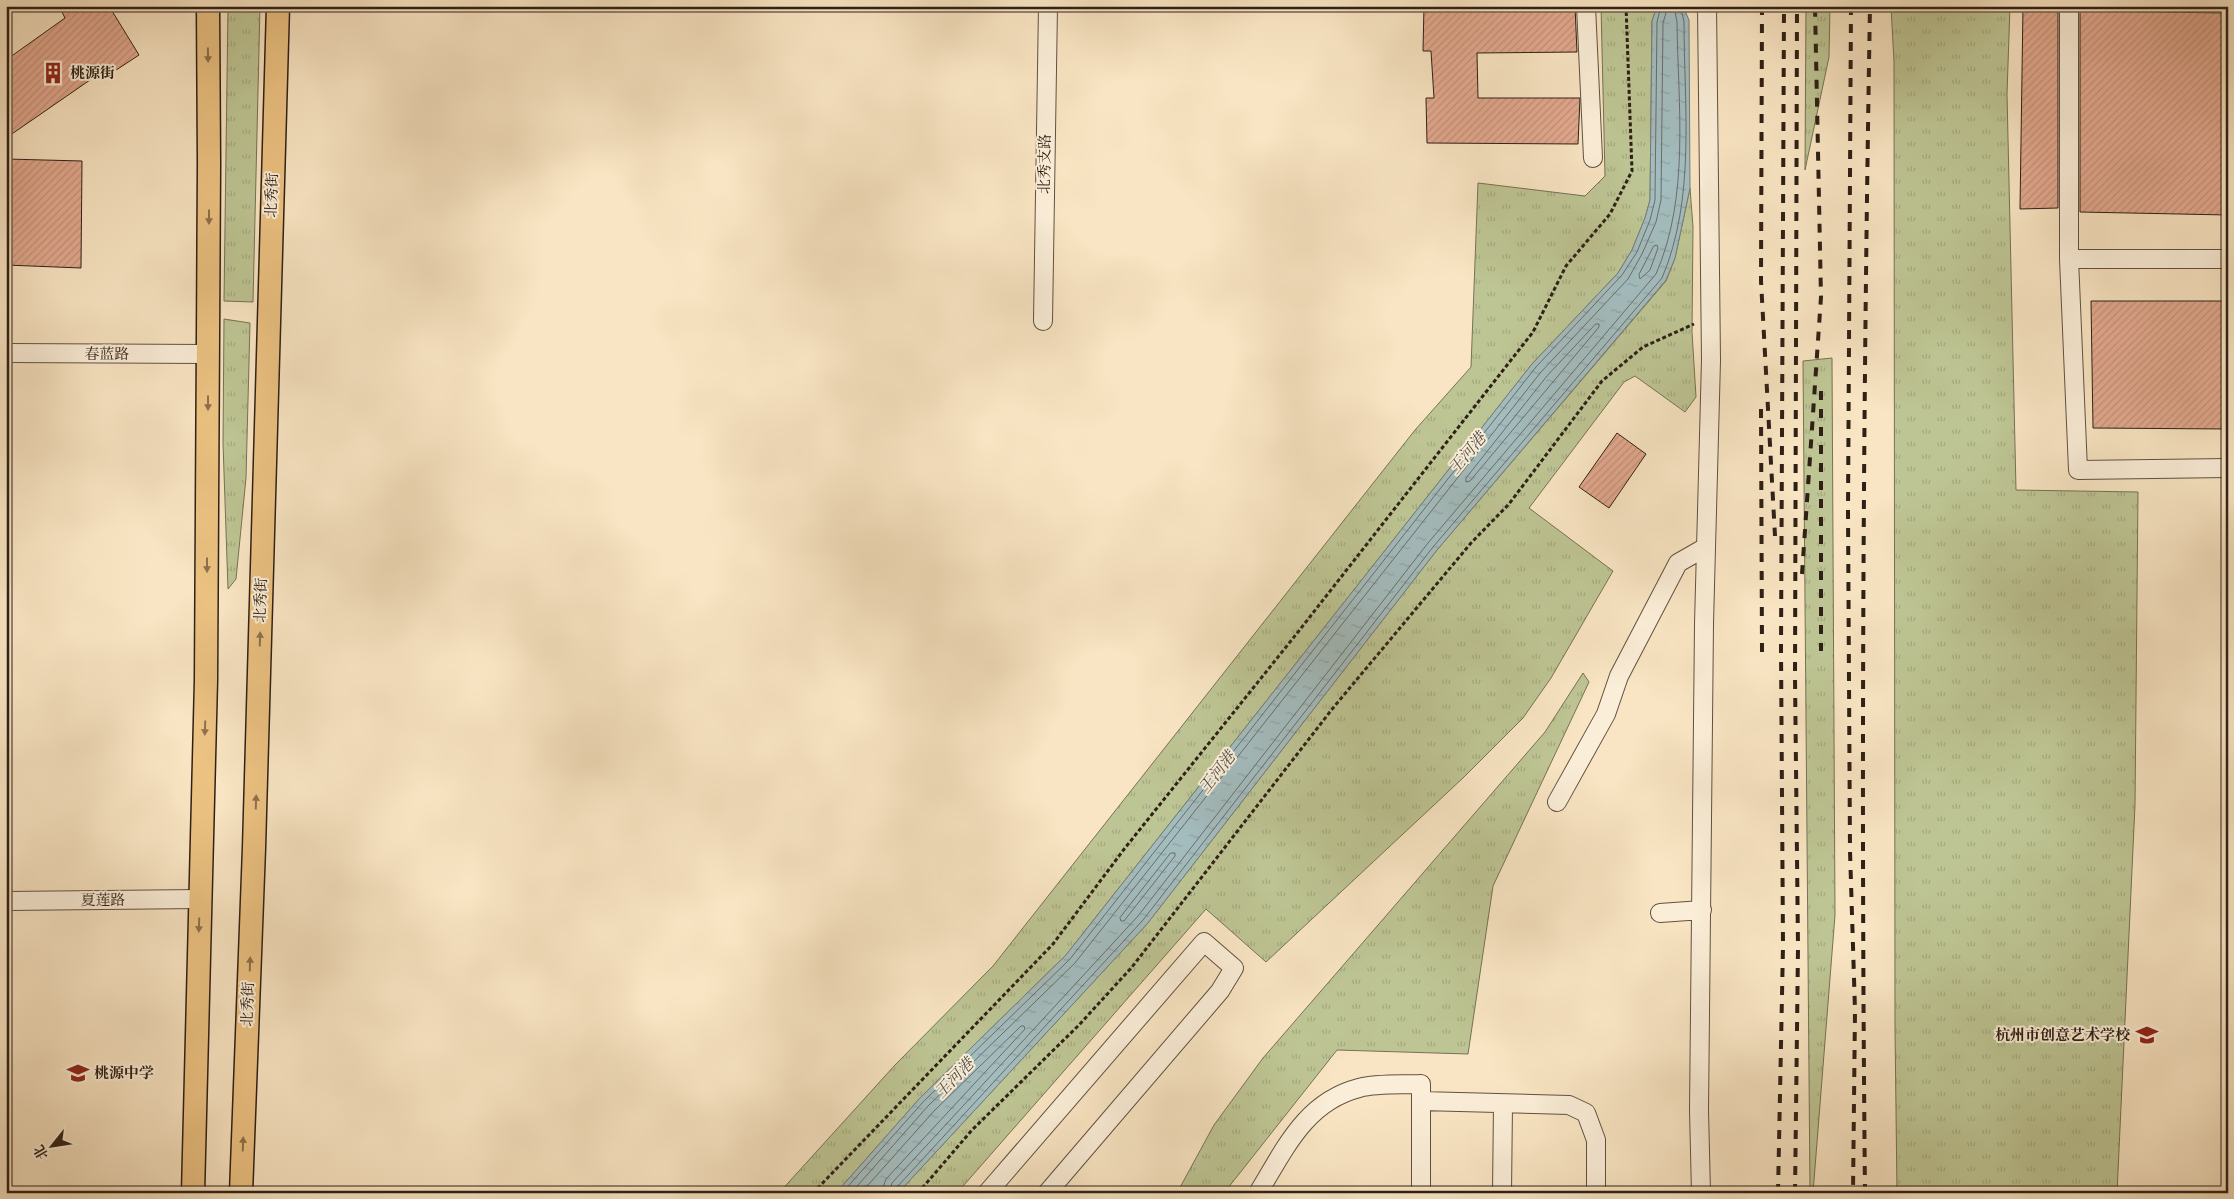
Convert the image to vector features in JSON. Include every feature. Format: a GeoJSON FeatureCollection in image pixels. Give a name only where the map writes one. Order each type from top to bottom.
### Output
{"type":"FeatureCollection","features":[{"type":"Feature","properties":{"kind":"main road"},"geometry":{"type":"LineString","coordinates":[[193,1193],[206,680],[208,6]]}},
{"type":"Feature","properties":{"kind":"main road","name":"北秀街"},"geometry":{"type":"LineString","coordinates":[[241,1193],[255,828],[278,6]]}},
{"type":"Feature","properties":{"kind":"street","name":"北秀支路"},"geometry":{"type":"LineString","coordinates":[[1043,321],[1048,6]]}},
{"type":"Feature","properties":{"kind":"street"},"geometry":{"type":"LineString","coordinates":[[1586,6],[1593,158]]}},
{"type":"Feature","properties":{"kind":"street"},"geometry":{"type":"LineString","coordinates":[[1701,1193],[1699,1110],[1710,318],[1706,6]]}},
{"type":"Feature","properties":{"kind":"street"},"geometry":{"type":"LineString","coordinates":[[2069,6],[2068,259],[2078,470],[2228,468]]}},
{"type":"Feature","properties":{"kind":"street"},"geometry":{"type":"LineString","coordinates":[[2068,259],[2228,259]]}},
{"type":"Feature","properties":{"kind":"street","name":"春蓝路"},"geometry":{"type":"LineString","coordinates":[[6,353],[208,354]]}},
{"type":"Feature","properties":{"kind":"street"},"geometry":{"type":"LineString","coordinates":[[1557,802],[1606,714],[1619,676],[1678,563],[1706,548]]}},
{"type":"Feature","properties":{"kind":"street","name":"夏莲路"},"geometry":{"type":"LineString","coordinates":[[6,901],[200,900]]}},
{"type":"Feature","properties":{"kind":"street"},"geometry":{"type":"LineString","coordinates":[[1660,913],[1702,910]]}},
{"type":"Feature","properties":{"kind":"street"},"geometry":{"type":"LineString","coordinates":[[987,1193],[1204,942],[1234,968],[1220,991],[1047,1193]]}},
{"type":"Feature","properties":{"kind":"street"},"geometry":{"type":"LineString","coordinates":[[1258,1193],[1298,1127],[1329,1099],[1361,1088],[1421,1084],[1421,1193]]}},
{"type":"Feature","properties":{"kind":"street"},"geometry":{"type":"LineString","coordinates":[[1421,1101],[1569,1105],[1586,1113],[1596,1140],[1596,1193]]}},
{"type":"Feature","properties":{"kind":"street"},"geometry":{"type":"LineString","coordinates":[[1502,1193],[1503,1104]]}},
{"type":"Feature","properties":{"kind":"path"},"geometry":{"type":"LineString","coordinates":[[813,1193],[1053,944],[1124,848],[1298,632],[1533,332],[1566,266],[1610,214],[1632,171],[1626,6]]}},
{"type":"Feature","properties":{"kind":"path"},"geometry":{"type":"LineString","coordinates":[[918,1193],[972,1130],[1079,1025],[1132,966],[1333,708],[1471,543],[1509,504],[1602,381],[1643,347],[1710,318]]}},
{"type":"Feature","properties":{"kind":"green space"},"geometry":{"type":"Polygon","coordinates":[[[228,6],[260,6],[253,302],[224,301],[228,6]]]}},
{"type":"Feature","properties":{"kind":"green space"},"geometry":{"type":"Polygon","coordinates":[[[1601,6],[1657,6],[1652,21],[1650,200],[1632,250],[1618,273],[1532,364],[1066,955],[920,1098],[836,1193],[779,1193],[895,1065],[993,966],[1415,430],[1471,367],[1478,183],[1585,196],[1605,176],[1601,6]]]}},
{"type":"Feature","properties":{"kind":"green space"},"geometry":{"type":"Polygon","coordinates":[[[1806,6],[1830,6],[1829,57],[1805,170],[1806,6]]]}},
{"type":"Feature","properties":{"kind":"green space"},"geometry":{"type":"Polygon","coordinates":[[[1891,6],[2010,6],[2007,94],[2016,490],[2138,492],[2135,805],[2117,1193],[1897,1193],[1895,1028],[1894,62],[1891,6]]]}},
{"type":"Feature","properties":{"kind":"green space"},"geometry":{"type":"Polygon","coordinates":[[[1690,188],[1693,227],[1692,332],[1696,397],[1685,412],[1635,376],[1624,382],[1529,508],[1613,571],[1551,678],[1523,718],[1464,777],[1266,962],[1206,909],[957,1193],[898,1193],[1147,924],[1437,550],[1666,281],[1675,258],[1690,188]]]}},
{"type":"Feature","properties":{"kind":"green space"},"geometry":{"type":"Polygon","coordinates":[[[224,319],[250,323],[246,478],[236,579],[228,589],[223,443],[224,319]]]}},
{"type":"Feature","properties":{"kind":"green space"},"geometry":{"type":"Polygon","coordinates":[[[1832,358],[1835,915],[1813,1193],[1810,1193],[1803,361],[1832,358]]]}},
{"type":"Feature","properties":{"kind":"green space"},"geometry":{"type":"Polygon","coordinates":[[[1583,673],[1589,682],[1493,886],[1468,1054],[1337,1050],[1224,1193],[1177,1193],[1214,1125],[1263,1058],[1545,732],[1583,673]]]}},
{"type":"Feature","properties":{"kind":"water","name":"王河港"},"geometry":{"type":"Polygon","coordinates":[[[1657,6],[1683,6],[1689,20],[1690,188],[1675,258],[1666,280],[1437,550],[1147,924],[898,1193],[836,1193],[920,1098],[1066,955],[1532,364],[1618,273],[1632,250],[1650,200],[1652,21],[1657,6]]]}},
{"type":"Feature","properties":{"kind":"building","name":"桃源街"},"geometry":{"type":"Polygon","coordinates":[[[71,6],[109,6],[139,55],[107,76],[103,71],[6,138],[6,60],[65,18],[62,12],[71,6]]]}},
{"type":"Feature","properties":{"kind":"building"},"geometry":{"type":"Polygon","coordinates":[[[1424,6],[1575,6],[1577,52],[1477,53],[1478,98],[1580,98],[1578,144],[1427,143],[1426,98],[1434,98],[1431,51],[1423,51],[1424,6]]]}},
{"type":"Feature","properties":{"kind":"building"},"geometry":{"type":"Polygon","coordinates":[[[2023,6],[2057,6],[2058,10],[2058,208],[2020,209],[2023,6]]]}},
{"type":"Feature","properties":{"kind":"building"},"geometry":{"type":"Polygon","coordinates":[[[2080,11],[2228,13],[2228,215],[2080,212],[2080,11]]]}},
{"type":"Feature","properties":{"kind":"building"},"geometry":{"type":"Polygon","coordinates":[[[6,159],[82,161],[81,268],[6,265],[6,159]]]}},
{"type":"Feature","properties":{"kind":"building"},"geometry":{"type":"Polygon","coordinates":[[[2091,301],[2228,301],[2228,429],[2093,428],[2091,301]]]}},
{"type":"Feature","properties":{"kind":"building"},"geometry":{"type":"Polygon","coordinates":[[[1617,433],[1646,454],[1609,508],[1579,487],[1617,433]]]}},
{"type":"Feature","properties":{"kind":"railway"},"geometry":{"type":"LineString","coordinates":[[1762,6],[1761,281],[1775,536]]}},
{"type":"Feature","properties":{"kind":"railway"},"geometry":{"type":"LineString","coordinates":[[1778,1193],[1783,946],[1781,649],[1784,6]]}},
{"type":"Feature","properties":{"kind":"railway"},"geometry":{"type":"LineString","coordinates":[[1795,1193],[1798,947],[1795,677],[1797,6]]}},
{"type":"Feature","properties":{"kind":"railway"},"geometry":{"type":"LineString","coordinates":[[1802,574],[1821,297],[1815,6]]}},
{"type":"Feature","properties":{"kind":"railway"},"geometry":{"type":"LineString","coordinates":[[1851,6],[1848,511],[1850,851],[1855,1010],[1853,1193]]}},
{"type":"Feature","properties":{"kind":"railway"},"geometry":{"type":"LineString","coordinates":[[1865,1193],[1863,600],[1870,6]]}},
{"type":"Feature","properties":{"kind":"railway"},"geometry":{"type":"LineString","coordinates":[[1821,391],[1821,651]]}},
{"type":"Feature","properties":{"kind":"railway"},"geometry":{"type":"LineString","coordinates":[[1761,409],[1762,652]]}},
{"type":"Feature","properties":{"kind":"place","name":"桃源街"},"geometry":{"type":"Point","coordinates":[53,73]}},
{"type":"Feature","properties":{"kind":"place","name":"杭州市创意艺术学校"},"geometry":{"type":"Point","coordinates":[2147,1035]}},
{"type":"Feature","properties":{"kind":"place","name":"桃源中学"},"geometry":{"type":"Point","coordinates":[78,1073]}}]}
